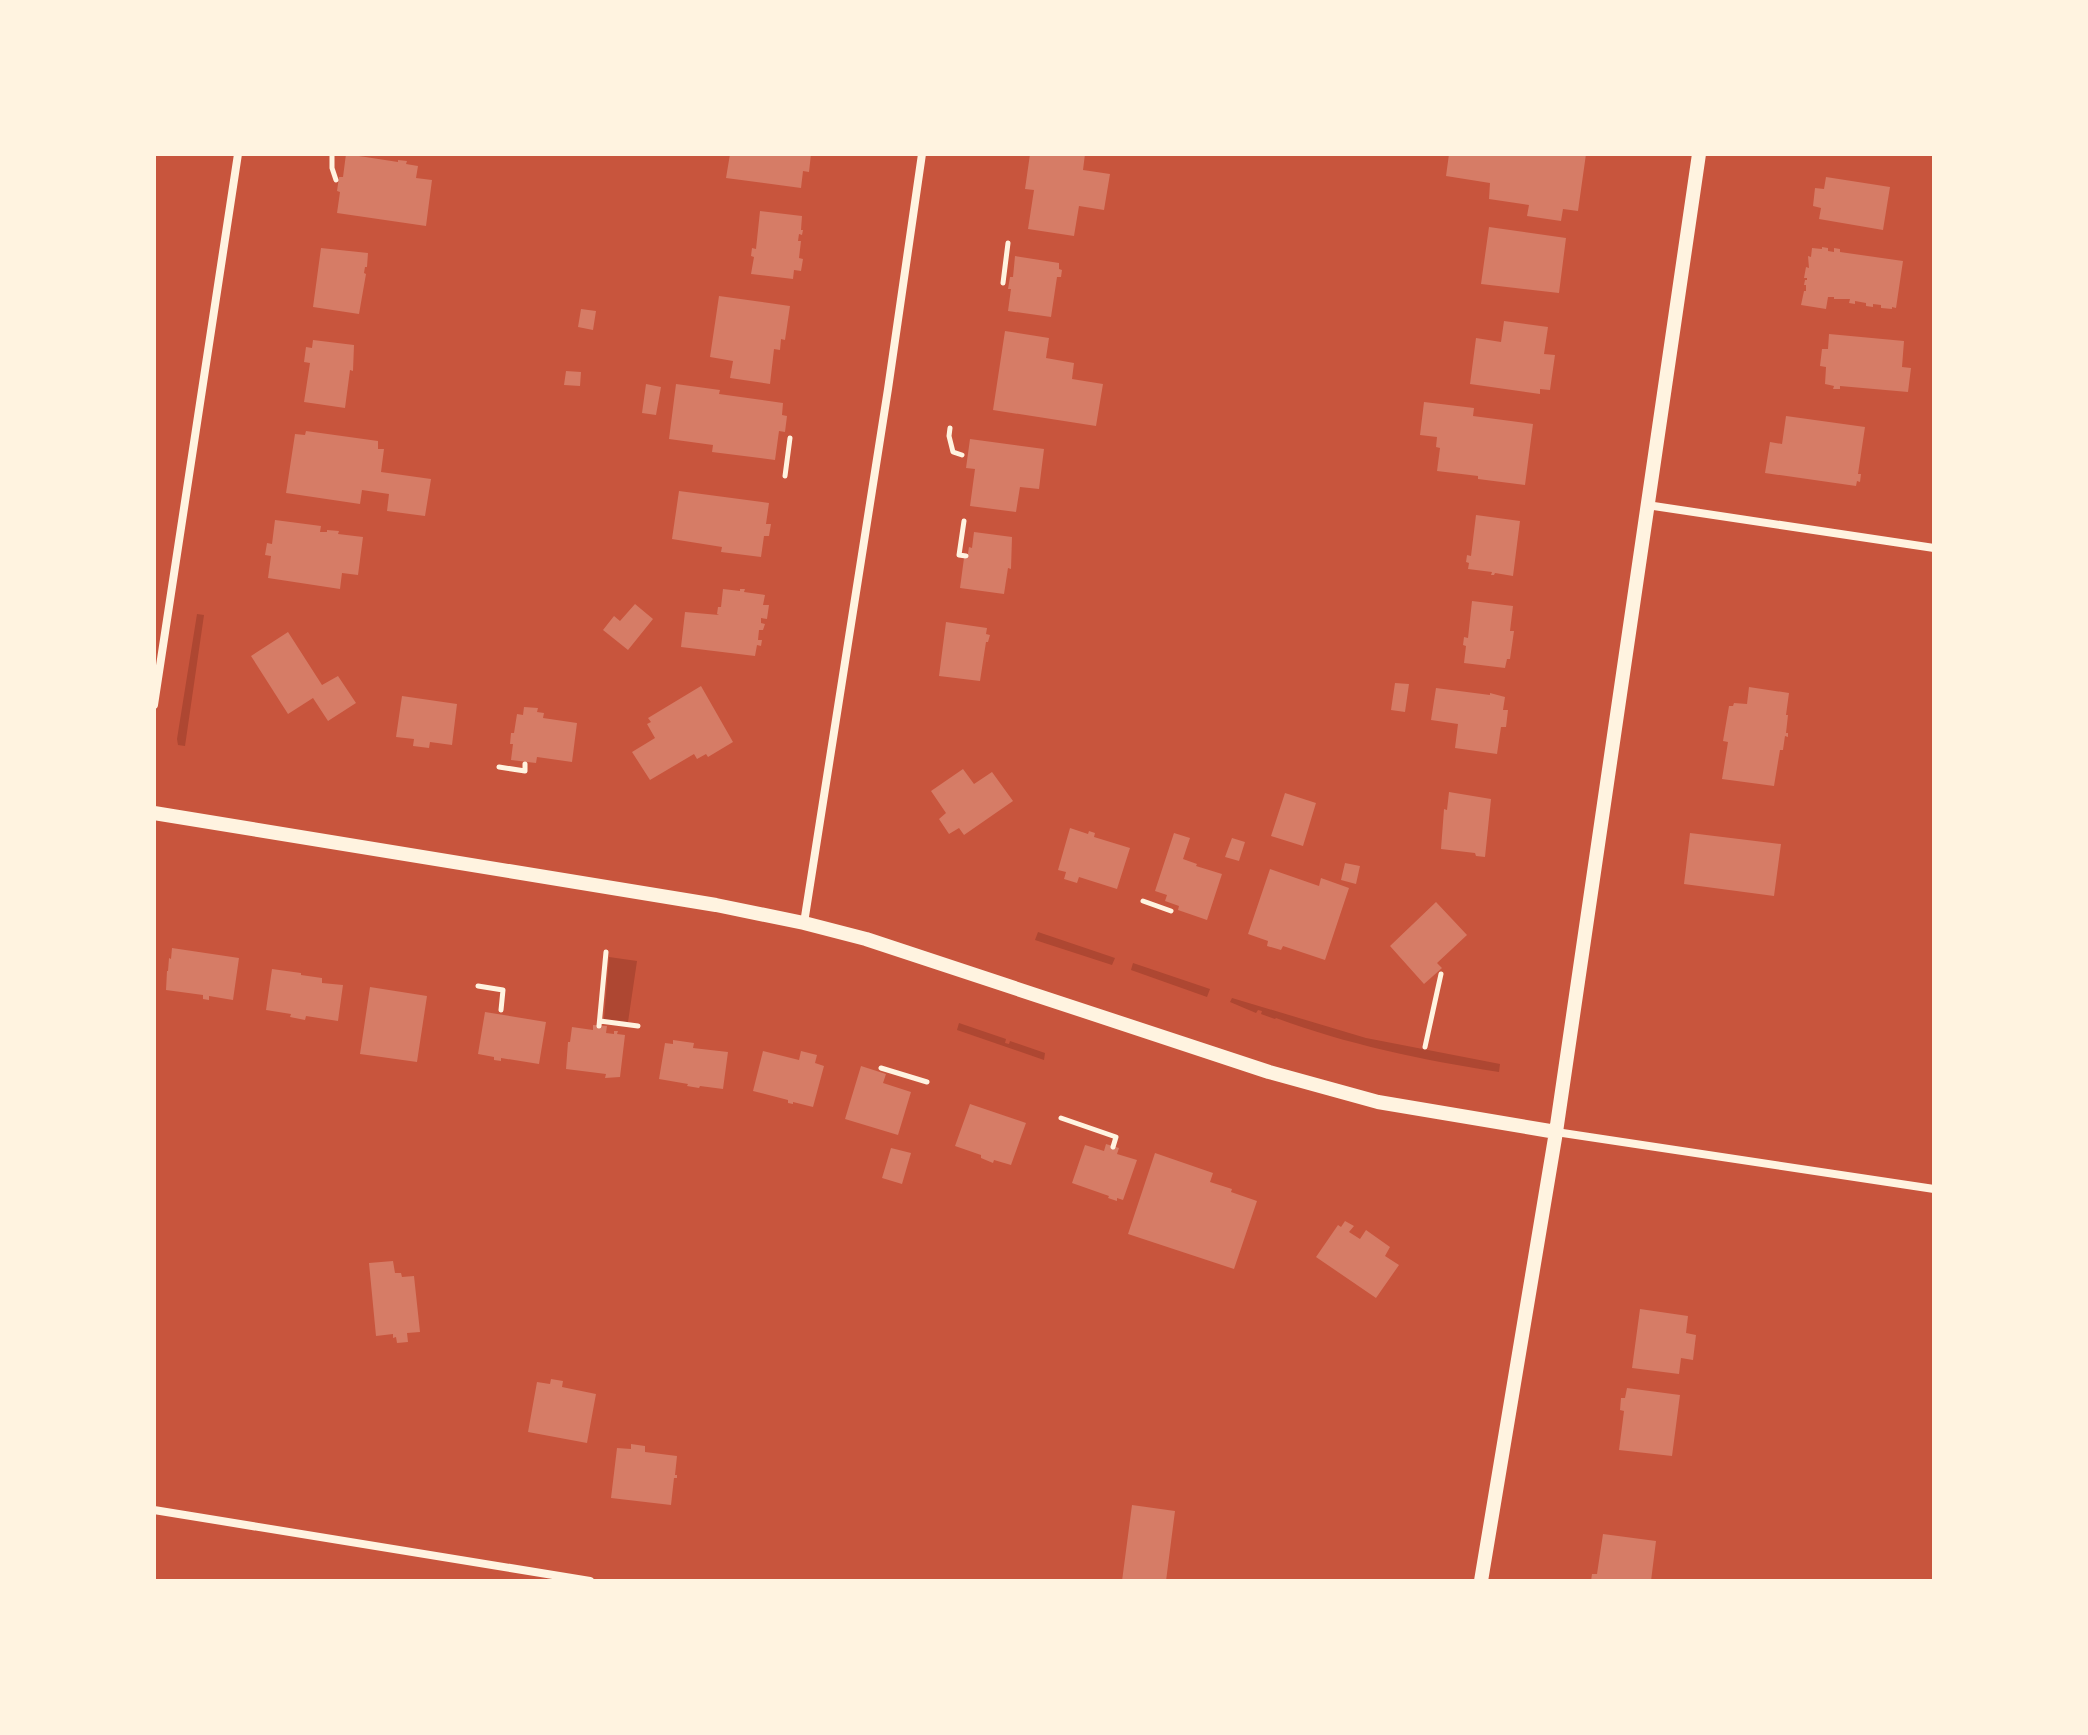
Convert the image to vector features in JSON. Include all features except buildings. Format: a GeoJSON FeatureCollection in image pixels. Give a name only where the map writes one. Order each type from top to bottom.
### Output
{"type":"FeatureCollection","features":[{"type":"Feature","properties":{"kind":"street"},"geometry":{"type":"LineString","coordinates":[[154,705],[238,154]]}},
{"type":"Feature","properties":{"kind":"street"},"geometry":{"type":"LineString","coordinates":[[804,923],[922,154]]}},
{"type":"Feature","properties":{"kind":"street"},"geometry":{"type":"LineString","coordinates":[[1481,1581],[1556,1132],[1699,154]]}},
{"type":"Feature","properties":{"kind":"street"},"geometry":{"type":"LineString","coordinates":[[1646,505],[1934,548]]}},
{"type":"Feature","properties":{"kind":"street"},"geometry":{"type":"LineString","coordinates":[[154,813],[716,905],[804,923],[866,939],[1269,1072],[1378,1102],[1934,1189]]}},
{"type":"Feature","properties":{"kind":"street"},"geometry":{"type":"LineString","coordinates":[[154,1510],[590,1581]]}},
{"type":"Feature","properties":{"kind":"path"},"geometry":{"type":"LineString","coordinates":[[332,154],[336,180]]}},
{"type":"Feature","properties":{"kind":"path"},"geometry":{"type":"LineString","coordinates":[[1003,283],[1008,243]]}},
{"type":"Feature","properties":{"kind":"path"},"geometry":{"type":"LineString","coordinates":[[950,428],[953,452],[962,455]]}},
{"type":"Feature","properties":{"kind":"path"},"geometry":{"type":"LineString","coordinates":[[785,476],[790,438]]}},
{"type":"Feature","properties":{"kind":"path"},"geometry":{"type":"LineString","coordinates":[[964,521],[959,555],[966,556]]}},
{"type":"Feature","properties":{"kind":"path"},"geometry":{"type":"LineString","coordinates":[[499,767],[525,771],[525,764]]}},
{"type":"Feature","properties":{"kind":"path"},"geometry":{"type":"LineString","coordinates":[[1143,901],[1171,911]]}},
{"type":"Feature","properties":{"kind":"path"},"geometry":{"type":"LineString","coordinates":[[606,952],[600,1023],[638,1026]]}},
{"type":"Feature","properties":{"kind":"path"},"geometry":{"type":"LineString","coordinates":[[1425,1047],[1441,974]]}},
{"type":"Feature","properties":{"kind":"path"},"geometry":{"type":"LineString","coordinates":[[478,986],[503,990],[501,1010]]}},
{"type":"Feature","properties":{"kind":"path"},"geometry":{"type":"LineString","coordinates":[[881,1068],[927,1082]]}},
{"type":"Feature","properties":{"kind":"path"},"geometry":{"type":"LineString","coordinates":[[1061,1118],[1116,1137],[1113,1147]]}},
{"type":"Feature","properties":{"kind":"shaded area"},"geometry":{"type":"Polygon","coordinates":[[[197,614],[204,615],[185,746],[178,745],[177,739],[197,614]]]}},
{"type":"Feature","properties":{"kind":"shaded area"},"geometry":{"type":"Polygon","coordinates":[[[1038,932],[1115,958],[1112,965],[1035,940],[1038,932]]]}},
{"type":"Feature","properties":{"kind":"shaded area"},"geometry":{"type":"Polygon","coordinates":[[[609,957],[637,961],[628,1022],[604,1019],[609,957]]]}},
{"type":"Feature","properties":{"kind":"shaded area"},"geometry":{"type":"Polygon","coordinates":[[[1133,963],[1210,989],[1207,997],[1131,970],[1133,963]]]}},
{"type":"Feature","properties":{"kind":"shaded area"},"geometry":{"type":"Polygon","coordinates":[[[1232,998],[1366,1038],[1500,1064],[1499,1072],[1357,1043],[1275,1019],[1261,1014],[1262,1011],[1256,1013],[1230,1002],[1232,998]]]}},
{"type":"Feature","properties":{"kind":"shaded area"},"geometry":{"type":"Polygon","coordinates":[[[959,1023],[1006,1039],[1005,1043],[1009,1044],[1010,1041],[1045,1053],[1044,1060],[957,1030],[959,1023]]]}}]}
